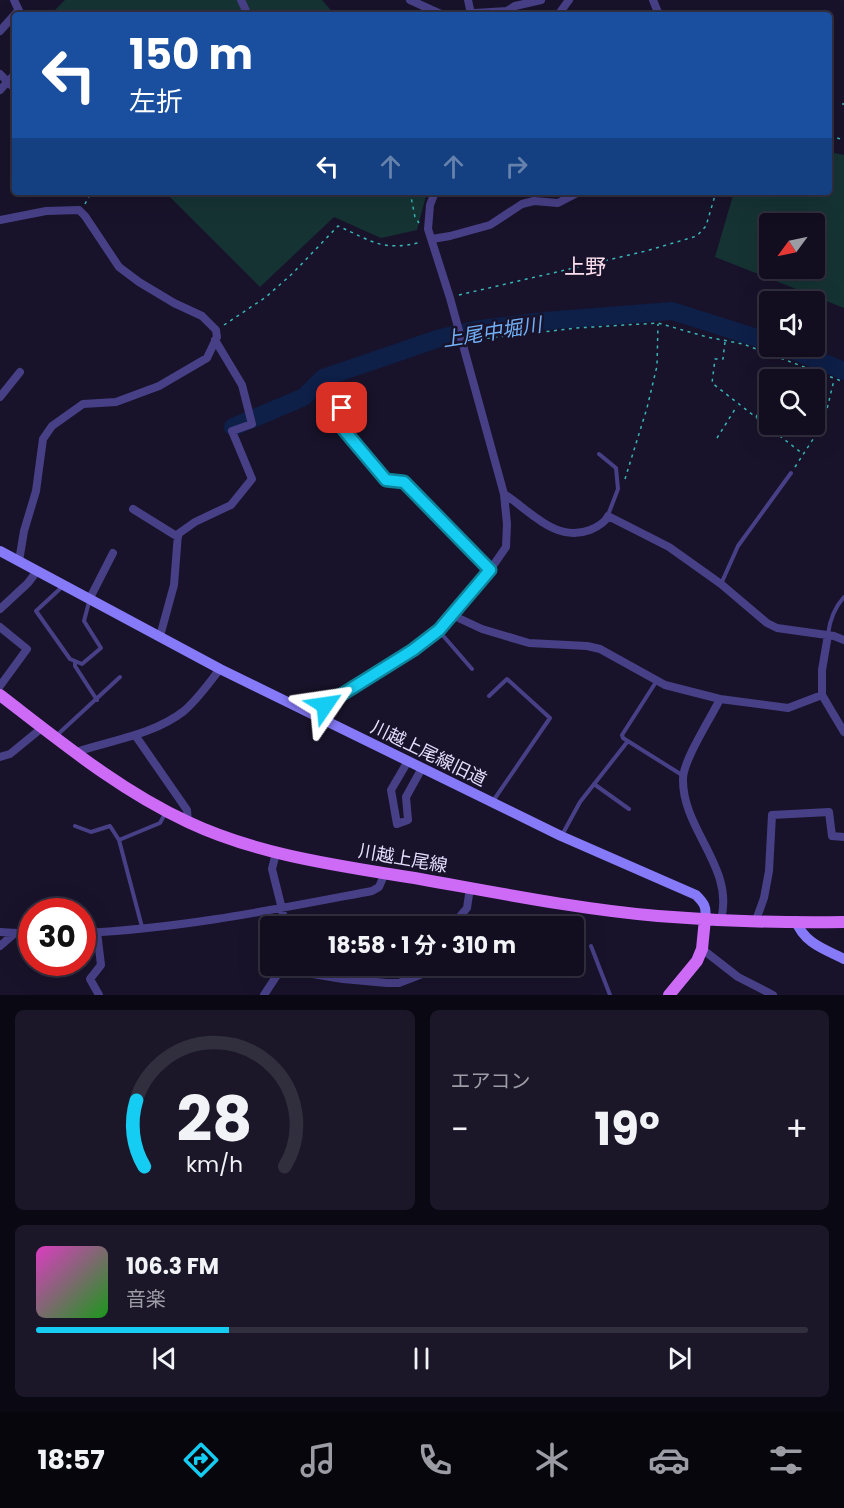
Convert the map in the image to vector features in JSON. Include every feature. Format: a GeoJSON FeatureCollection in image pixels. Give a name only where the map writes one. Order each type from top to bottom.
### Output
{"type":"FeatureCollection","features":[{"type":"Feature","properties":{"kind":"main road","name":"川越上尾線"},"geometry":{"type":"LineString","coordinates":[[0,695],[128,790],[188,822],[276,853],[606,910],[721,920],[844,922]]}},
{"type":"Feature","properties":{"kind":"main road"},"geometry":{"type":"LineString","coordinates":[[669,995],[692,968],[702,949],[705,919]]}},
{"type":"Feature","properties":{"kind":"street"},"geometry":{"type":"LineString","coordinates":[[410,0],[436,12]]}},
{"type":"Feature","properties":{"kind":"street"},"geometry":{"type":"LineString","coordinates":[[484,12],[541,0]]}},
{"type":"Feature","properties":{"kind":"street"},"geometry":{"type":"LineString","coordinates":[[0,32],[12,21]]}},
{"type":"Feature","properties":{"kind":"street"},"geometry":{"type":"LineString","coordinates":[[0,74],[12,86]]}},
{"type":"Feature","properties":{"kind":"street"},"geometry":{"type":"LineString","coordinates":[[0,90],[12,77]]}},
{"type":"Feature","properties":{"kind":"street"},"geometry":{"type":"LineString","coordinates":[[314,715],[325,705],[413,650],[439,630],[490,570],[506,547],[507,524],[504,494],[450,298],[428,229],[430,205],[434,195]]}},
{"type":"Feature","properties":{"kind":"street"},"geometry":{"type":"LineString","coordinates":[[432,239],[490,225],[522,204],[534,201],[558,203],[573,195]]}},
{"type":"Feature","properties":{"kind":"street"},"geometry":{"type":"LineString","coordinates":[[0,220],[46,211],[79,210],[119,267],[174,303],[202,315],[216,330],[215,340],[207,358],[159,386],[116,402],[83,404],[52,426],[43,439],[36,490],[24,531],[19,561]]}},
{"type":"Feature","properties":{"kind":"street"},"geometry":{"type":"LineString","coordinates":[[160,636],[174,585],[178,534],[195,522],[231,505],[252,479],[232,431],[252,424],[242,385],[215,340]]}},
{"type":"Feature","properties":{"kind":"street"},"geometry":{"type":"LineString","coordinates":[[0,396],[20,372]]}},
{"type":"Feature","properties":{"kind":"street"},"geometry":{"type":"LineString","coordinates":[[342,408],[344,430],[386,480],[404,482],[490,570]]}},
{"type":"Feature","properties":{"kind":"street"},"geometry":{"type":"LineString","coordinates":[[504,494],[557,532],[575,534],[583,532],[605,522],[608,516],[669,547],[688,563],[721,584],[766,623],[777,628],[828,635],[844,640]]}},
{"type":"Feature","properties":{"kind":"street"},"geometry":{"type":"LineString","coordinates":[[133,509],[178,537]]}},
{"type":"Feature","properties":{"kind":"street","name":"川越上尾線旧道"},"geometry":{"type":"LineString","coordinates":[[0,551],[220,669],[561,836],[696,895],[704,902],[705,919]]}},
{"type":"Feature","properties":{"kind":"street"},"geometry":{"type":"LineString","coordinates":[[90,598],[113,554]]}},
{"type":"Feature","properties":{"kind":"street"},"geometry":{"type":"LineString","coordinates":[[0,609],[38,571]]}},
{"type":"Feature","properties":{"kind":"street"},"geometry":{"type":"LineString","coordinates":[[452,615],[482,629],[529,643],[586,645],[600,649],[665,685],[720,699],[788,708],[822,695]]}},
{"type":"Feature","properties":{"kind":"street"},"geometry":{"type":"LineString","coordinates":[[0,627],[27,649],[0,686]]}},
{"type":"Feature","properties":{"kind":"street"},"geometry":{"type":"LineString","coordinates":[[828,635],[822,670],[822,695],[844,732]]}},
{"type":"Feature","properties":{"kind":"street"},"geometry":{"type":"LineString","coordinates":[[76,752],[135,735],[168,721],[199,697],[220,669]]}},
{"type":"Feature","properties":{"kind":"street"},"geometry":{"type":"LineString","coordinates":[[720,699],[689,758],[683,776],[688,806],[711,856],[724,892],[726,904],[721,920]]}},
{"type":"Feature","properties":{"kind":"street"},"geometry":{"type":"LineString","coordinates":[[0,757],[10,754],[43,727]]}},
{"type":"Feature","properties":{"kind":"street"},"geometry":{"type":"LineString","coordinates":[[135,735],[187,810],[188,822]]}},
{"type":"Feature","properties":{"kind":"street"},"geometry":{"type":"LineString","coordinates":[[408,761],[391,790],[397,824],[408,820],[406,796],[422,768]]}},
{"type":"Feature","properties":{"kind":"street"},"geometry":{"type":"LineString","coordinates":[[756,920],[764,898],[769,871],[772,815],[829,812],[832,836],[844,837]]}},
{"type":"Feature","properties":{"kind":"street"},"geometry":{"type":"LineString","coordinates":[[276,853],[272,869],[283,916]]}},
{"type":"Feature","properties":{"kind":"street"},"geometry":{"type":"LineString","coordinates":[[99,995],[90,979],[101,965],[97,932],[282,909],[372,891],[380,887],[385,873]]}},
{"type":"Feature","properties":{"kind":"street"},"geometry":{"type":"LineString","coordinates":[[460,916],[467,908],[470,888]]}},
{"type":"Feature","properties":{"kind":"street"},"geometry":{"type":"LineString","coordinates":[[795,921],[810,943],[844,959]]}},
{"type":"Feature","properties":{"kind":"street"},"geometry":{"type":"LineString","coordinates":[[0,932],[18,933]]}},
{"type":"Feature","properties":{"kind":"street"},"geometry":{"type":"LineString","coordinates":[[0,946],[15,933]]}},
{"type":"Feature","properties":{"kind":"street"},"geometry":{"type":"LineString","coordinates":[[702,949],[738,977],[773,995]]}},
{"type":"Feature","properties":{"kind":"street"},"geometry":{"type":"LineString","coordinates":[[264,995],[277,976]]}},
{"type":"Feature","properties":{"kind":"street"},"geometry":{"type":"LineString","coordinates":[[326,976],[399,983],[417,976]]}},
{"type":"Feature","properties":{"kind":"lane"},"geometry":{"type":"LineString","coordinates":[[599,454],[616,468],[618,489],[608,516]]}},
{"type":"Feature","properties":{"kind":"lane"},"geometry":{"type":"LineString","coordinates":[[721,584],[738,546],[791,473]]}},
{"type":"Feature","properties":{"kind":"lane"},"geometry":{"type":"LineString","coordinates":[[65,585],[36,611],[75,663],[82,664],[101,648],[84,621],[90,598]]}},
{"type":"Feature","properties":{"kind":"lane"},"geometry":{"type":"LineString","coordinates":[[828,635],[836,605],[844,597]]}},
{"type":"Feature","properties":{"kind":"lane"},"geometry":{"type":"LineString","coordinates":[[439,630],[472,669]]}},
{"type":"Feature","properties":{"kind":"lane"},"geometry":{"type":"LineString","coordinates":[[75,663],[97,700]]}},
{"type":"Feature","properties":{"kind":"lane"},"geometry":{"type":"LineString","coordinates":[[55,737],[120,677]]}},
{"type":"Feature","properties":{"kind":"lane"},"geometry":{"type":"LineString","coordinates":[[489,696],[507,679],[550,718],[492,802]]}},
{"type":"Feature","properties":{"kind":"lane"},"geometry":{"type":"LineString","coordinates":[[657,680],[622,735],[683,776]]}},
{"type":"Feature","properties":{"kind":"lane"},"geometry":{"type":"LineString","coordinates":[[561,836],[577,808],[628,741]]}},
{"type":"Feature","properties":{"kind":"lane"},"geometry":{"type":"LineString","coordinates":[[594,784],[629,809]]}},
{"type":"Feature","properties":{"kind":"lane"},"geometry":{"type":"LineString","coordinates":[[119,840],[160,823],[166,811]]}},
{"type":"Feature","properties":{"kind":"lane"},"geometry":{"type":"LineString","coordinates":[[75,826],[91,832],[110,826],[119,840],[142,928]]}},
{"type":"Feature","properties":{"kind":"lane"},"geometry":{"type":"LineString","coordinates":[[591,946],[610,995]]}},
{"type":"Feature","properties":{"kind":"path"},"geometry":{"type":"LineString","coordinates":[[79,210],[88,201],[90,195]]}},
{"type":"Feature","properties":{"kind":"path"},"geometry":{"type":"LineString","coordinates":[[411,195],[415,217],[423,227],[428,229]]}},
{"type":"Feature","properties":{"kind":"path"},"geometry":{"type":"LineString","coordinates":[[450,298],[646,251],[697,236],[706,226],[715,195]]}},
{"type":"Feature","properties":{"kind":"path"},"geometry":{"type":"LineString","coordinates":[[216,330],[266,297],[293,273],[338,226],[374,244],[385,246],[399,246],[432,239]]}},
{"type":"Feature","properties":{"kind":"path"},"geometry":{"type":"LineString","coordinates":[[618,489],[626,477],[657,366],[658,323]]}},
{"type":"Feature","properties":{"kind":"path"},"geometry":{"type":"LineString","coordinates":[[459,336],[658,323],[743,344],[844,382]]}},
{"type":"Feature","properties":{"kind":"path"},"geometry":{"type":"LineString","coordinates":[[725,341],[723,359],[715,359],[712,383],[803,454]]}},
{"type":"Feature","properties":{"kind":"path"},"geometry":{"type":"LineString","coordinates":[[791,473],[820,425],[834,379]]}},
{"type":"Feature","properties":{"kind":"path"},"geometry":{"type":"LineString","coordinates":[[717,438],[738,404]]}},
{"type":"Feature","properties":{"kind":"path"},"geometry":{"type":"LineString","coordinates":[[756,418],[759,414]]}},
{"type":"Feature","properties":{"kind":"green space"},"geometry":{"type":"Polygon","coordinates":[[[65,0],[322,0],[332,12],[53,12],[65,0]]]}},
{"type":"Feature","properties":{"kind":"green space"},"geometry":{"type":"Polygon","coordinates":[[[832,152],[844,155],[844,308],[825,300],[825,291],[801,291],[771,279],[825,279],[825,213],[759,213],[759,274],[715,257],[733,195],[832,195],[832,152]]]}},
{"type":"Feature","properties":{"kind":"green space"},"geometry":{"type":"Polygon","coordinates":[[[168,195],[426,195],[417,230],[381,238],[334,217],[260,287],[168,195]]]}},
{"type":"Feature","properties":{"kind":"waterway","name":"上尾中堀川"},"geometry":{"type":"LineString","coordinates":[[233,427],[304,397],[323,378],[440,338],[480,329],[544,321],[672,311],[759,339]]}},
{"type":"Feature","properties":{"kind":"waterway","name":"上尾中堀川"},"geometry":{"type":"LineString","coordinates":[[809,357],[844,371]]}},
{"type":"Feature","properties":{"kind":"district","name":"上野"},"geometry":{"type":"Point","coordinates":[585,266]}},
{"type":"Feature","properties":{"kind":"route"},"geometry":{"type":"LineString","coordinates":[[325,705],[413,650],[439,630],[490,570],[404,482],[386,480],[344,430],[342,408]]}}]}
